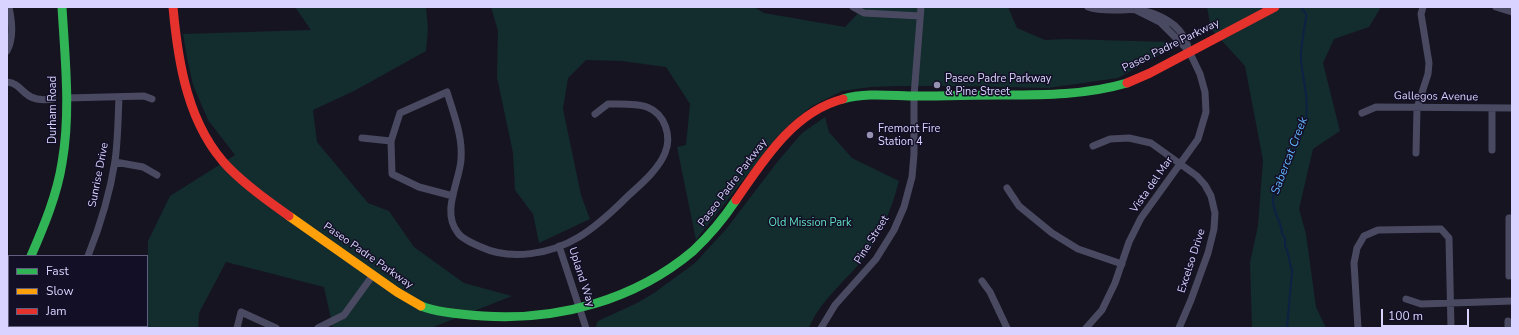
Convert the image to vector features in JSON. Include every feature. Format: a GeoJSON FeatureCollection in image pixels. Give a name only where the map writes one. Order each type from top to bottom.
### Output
{"type":"FeatureCollection","features":[{"type":"Feature","properties":{"kind":"main road","name":"Durham Road"},"geometry":{"type":"LineString","coordinates":[[31,255],[45,222],[59,176],[64,152],[67,98],[62,7]]}},
{"type":"Feature","properties":{"kind":"main road","name":"Paseo Padre Parkway"},"geometry":{"type":"LineString","coordinates":[[173,7],[176,42],[187,92],[202,130],[228,166],[261,196],[399,294],[424,307],[448,316],[474,322],[497,325],[532,324],[581,316],[653,282],[690,255],[719,223],[772,150],[795,126],[816,110],[842,99],[870,95],[914,96],[1071,94],[1103,88],[1134,79],[1274,8]]}},
{"type":"Feature","properties":{"kind":"street"},"geometry":{"type":"LineString","coordinates":[[7,51],[12,36],[10,7]]}},
{"type":"Feature","properties":{"kind":"street"},"geometry":{"type":"LineString","coordinates":[[853,7],[864,13],[920,16]]}},
{"type":"Feature","properties":{"kind":"street","name":"Pine Street"},"geometry":{"type":"LineString","coordinates":[[821,328],[835,305],[876,259],[894,230],[904,207],[912,177],[914,154],[914,96],[921,7]]}},
{"type":"Feature","properties":{"kind":"street","name":"Vista del Mar"},"geometry":{"type":"LineString","coordinates":[[1086,328],[1102,310],[1116,283],[1129,242],[1141,218],[1198,139],[1206,112],[1205,92],[1200,74],[1188,51],[1188,43],[1184,36],[1167,20],[1153,12],[1136,10],[1105,10],[1088,7]]}},
{"type":"Feature","properties":{"kind":"street"},"geometry":{"type":"LineString","coordinates":[[1416,153],[1418,108],[1428,74],[1429,62],[1421,14],[1423,7]]}},
{"type":"Feature","properties":{"kind":"street"},"geometry":{"type":"LineString","coordinates":[[1496,7],[1512,12]]}},
{"type":"Feature","properties":{"kind":"street"},"geometry":{"type":"LineString","coordinates":[[7,82],[14,83],[31,98],[45,100],[53,99]]}},
{"type":"Feature","properties":{"kind":"street"},"geometry":{"type":"LineString","coordinates":[[453,196],[419,187],[392,174],[391,140],[400,113],[447,92],[460,133],[461,160],[453,196],[450,219],[458,234],[475,245],[506,255],[532,254],[559,246],[579,237],[603,219],[641,184],[660,162],[665,153],[668,142],[664,121],[647,107],[632,104],[608,104],[595,114]]}},
{"type":"Feature","properties":{"kind":"street"},"geometry":{"type":"LineString","coordinates":[[67,98],[144,96],[152,99]]}},
{"type":"Feature","properties":{"kind":"street","name":"Sunrise Drive"},"geometry":{"type":"LineString","coordinates":[[88,255],[105,204],[115,162],[119,97]]}},
{"type":"Feature","properties":{"kind":"street","name":"Gallegos Avenue"},"geometry":{"type":"LineString","coordinates":[[1362,113],[1376,107],[1512,108]]}},
{"type":"Feature","properties":{"kind":"street"},"geometry":{"type":"LineString","coordinates":[[1492,108],[1492,150]]}},
{"type":"Feature","properties":{"kind":"street"},"geometry":{"type":"LineString","coordinates":[[362,138],[391,140]]}},
{"type":"Feature","properties":{"kind":"street","name":"Excelso Drive"},"geometry":{"type":"LineString","coordinates":[[1094,146],[1110,139],[1129,138],[1151,143],[1197,176],[1212,196],[1215,213],[1214,229],[1208,252],[1191,300],[1179,328]]}},
{"type":"Feature","properties":{"kind":"street"},"geometry":{"type":"LineString","coordinates":[[115,162],[144,167],[157,175]]}},
{"type":"Feature","properties":{"kind":"street"},"geometry":{"type":"LineString","coordinates":[[1006,188],[1019,206],[1052,234],[1078,250],[1122,264]]}},
{"type":"Feature","properties":{"kind":"street"},"geometry":{"type":"LineString","coordinates":[[1509,276],[1509,218],[1512,218]]}},
{"type":"Feature","properties":{"kind":"street"},"geometry":{"type":"LineString","coordinates":[[1358,328],[1354,264],[1356,248],[1364,236],[1378,230],[1441,229],[1450,238],[1451,328]]}},
{"type":"Feature","properties":{"kind":"street","name":"Upland Way"},"geometry":{"type":"LineString","coordinates":[[559,246],[586,328]]}},
{"type":"Feature","properties":{"kind":"street"},"geometry":{"type":"LineString","coordinates":[[318,328],[344,315],[373,275]]}},
{"type":"Feature","properties":{"kind":"street"},"geometry":{"type":"LineString","coordinates":[[982,281],[990,292],[1007,328]]}},
{"type":"Feature","properties":{"kind":"street"},"geometry":{"type":"LineString","coordinates":[[1406,299],[1421,304],[1512,301]]}},
{"type":"Feature","properties":{"kind":"street"},"geometry":{"type":"LineString","coordinates":[[237,328],[241,312],[276,328]]}},
{"type":"Feature","properties":{"kind":"green space"},"geometry":{"type":"Polygon","coordinates":[[[295,7],[426,7],[428,29],[426,51],[354,91],[313,110],[317,142],[368,203],[389,211],[414,247],[464,283],[512,296],[431,328],[333,328],[324,287],[226,262],[199,313],[198,328],[143,328],[148,327],[148,241],[170,196],[235,155],[208,120],[193,85],[183,34],[311,30],[295,7]]]}},
{"type":"Feature","properties":{"kind":"green space"},"geometry":{"type":"Polygon","coordinates":[[[491,7],[754,7],[764,13],[845,27],[864,7],[1008,7],[1017,28],[1045,40],[1065,39],[1170,42],[1164,52],[1118,78],[1048,88],[895,86],[871,87],[842,91],[812,106],[792,122],[777,137],[696,240],[677,147],[686,145],[690,104],[666,67],[622,61],[586,60],[568,78],[563,109],[581,195],[590,219],[539,243],[533,214],[515,190],[513,153],[497,77],[498,31],[491,7]]]}},
{"type":"Feature","properties":{"kind":"green space"},"geometry":{"type":"Polygon","coordinates":[[[1207,7],[1381,7],[1369,27],[1334,39],[1323,63],[1340,131],[1313,149],[1299,209],[1306,234],[1316,307],[1326,328],[1252,328],[1250,262],[1258,226],[1263,160],[1245,66],[1211,29],[1207,7]]]}},
{"type":"Feature","properties":{"kind":"green space","name":"Old Mission Park"},"geometry":{"type":"Polygon","coordinates":[[[825,117],[829,132],[852,158],[899,181],[888,215],[872,246],[858,265],[824,302],[809,328],[595,328],[598,321],[637,303],[654,293],[695,263],[727,228],[778,161],[802,133],[825,117]]]}},
{"type":"Feature","properties":{"kind":"waterway","name":"Sabercat Creek"},"geometry":{"type":"LineString","coordinates":[[1287,328],[1292,271],[1285,246],[1285,238],[1282,234],[1274,208],[1273,199],[1279,178],[1299,140],[1306,119],[1306,97],[1301,56],[1306,14],[1301,7]]}},
{"type":"Feature","properties":{"kind":"traffic: fast"},"geometry":{"type":"LineString","coordinates":[[31,255],[53,199],[60,175],[65,144],[67,105],[62,7]]}},
{"type":"Feature","properties":{"kind":"traffic: fast"},"geometry":{"type":"LineString","coordinates":[[843,99],[871,95],[929,96],[1065,94],[1096,90],[1127,83]]}},
{"type":"Feature","properties":{"kind":"traffic: fast"},"geometry":{"type":"LineString","coordinates":[[421,306],[460,314],[511,317],[567,311],[594,304],[646,283],[670,268],[693,251],[705,239],[736,200]]}},
{"type":"Feature","properties":{"kind":"traffic: slow"},"geometry":{"type":"LineString","coordinates":[[289,216],[397,292],[421,306]]}},
{"type":"Feature","properties":{"kind":"traffic: jam"},"geometry":{"type":"LineString","coordinates":[[173,7],[182,71],[195,113],[204,133],[215,151],[236,175],[289,216]]}},
{"type":"Feature","properties":{"kind":"traffic: jam"},"geometry":{"type":"LineString","coordinates":[[1127,83],[1150,73],[1275,7]]}},
{"type":"Feature","properties":{"kind":"traffic: jam"},"geometry":{"type":"LineString","coordinates":[[736,200],[769,154],[794,126],[825,105],[843,99]]}},
{"type":"Feature","properties":{"kind":"place","name":"Paseo Padre Parkway & Pine Street"},"geometry":{"type":"Point","coordinates":[937,85]}},
{"type":"Feature","properties":{"kind":"place","name":"Fremont Fire Station 4"},"geometry":{"type":"Point","coordinates":[870,135]}}]}
